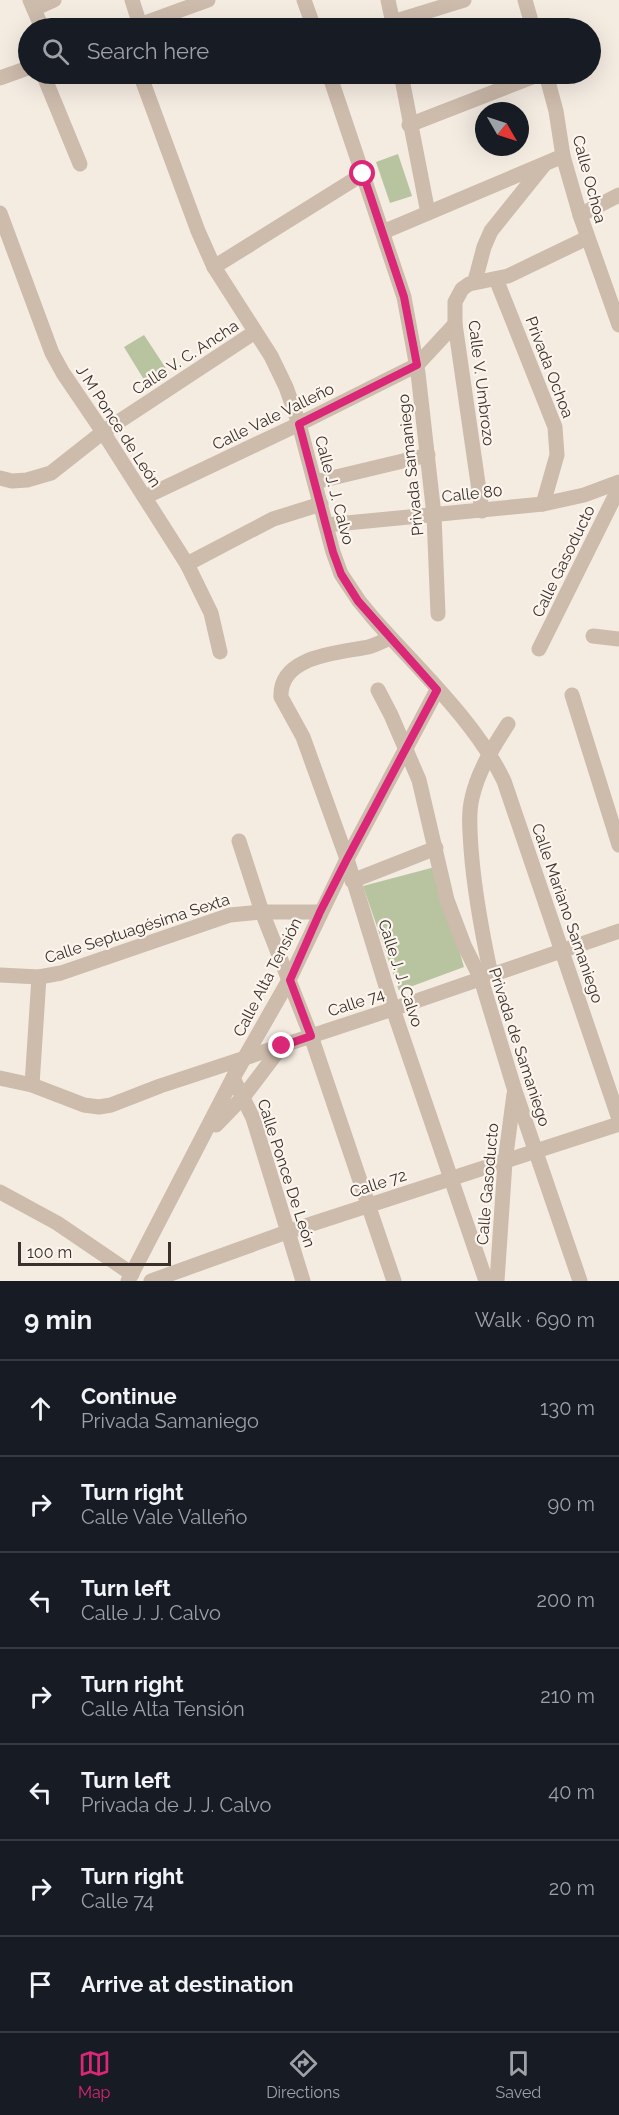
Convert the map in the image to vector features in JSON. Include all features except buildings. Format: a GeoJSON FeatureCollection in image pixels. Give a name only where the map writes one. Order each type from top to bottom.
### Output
{"type":"FeatureCollection","features":[{"type":"Feature","properties":{"kind":"street"},"geometry":{"type":"LineString","coordinates":[[32,5],[54,0]]}},
{"type":"Feature","properties":{"kind":"street"},"geometry":{"type":"LineString","coordinates":[[132,0],[135,18]]}},
{"type":"Feature","properties":{"kind":"street"},"geometry":{"type":"LineString","coordinates":[[160,18],[208,0]]}},
{"type":"Feature","properties":{"kind":"street"},"geometry":{"type":"LineString","coordinates":[[304,0],[310,18]]}},
{"type":"Feature","properties":{"kind":"street"},"geometry":{"type":"LineString","coordinates":[[388,0],[392,18]]}},
{"type":"Feature","properties":{"kind":"street"},"geometry":{"type":"LineString","coordinates":[[413,18],[464,0]]}},
{"type":"Feature","properties":{"kind":"street"},"geometry":{"type":"LineString","coordinates":[[525,0],[530,18]]}},
{"type":"Feature","properties":{"kind":"street"},"geometry":{"type":"LineString","coordinates":[[0,78],[18,72]]}},
{"type":"Feature","properties":{"kind":"street"},"geometry":{"type":"LineString","coordinates":[[47,84],[80,164]]}},
{"type":"Feature","properties":{"kind":"street","name":"Calle J. J. Calvo"},"geometry":{"type":"LineString","coordinates":[[144,84],[190,212],[213,267],[279,372],[299,424],[341,574],[358,601],[464,720],[489,755]]}},
{"type":"Feature","properties":{"kind":"street","name":"Privada Samaniego"},"geometry":{"type":"LineString","coordinates":[[332,84],[404,297],[417,365],[428,454],[434,515],[438,614]]}},
{"type":"Feature","properties":{"kind":"street"},"geometry":{"type":"LineString","coordinates":[[403,84],[428,213]]}},
{"type":"Feature","properties":{"kind":"street"},"geometry":{"type":"LineString","coordinates":[[410,125],[515,84]]}},
{"type":"Feature","properties":{"kind":"street","name":"Calle Ochoa"},"geometry":{"type":"LineString","coordinates":[[549,84],[556,111],[563,156],[580,215],[619,325]]}},
{"type":"Feature","properties":{"kind":"street"},"geometry":{"type":"LineString","coordinates":[[383,232],[563,156]]}},
{"type":"Feature","properties":{"kind":"street"},"geometry":{"type":"LineString","coordinates":[[546,163],[491,231],[475,281],[496,279],[523,270],[587,238]]}},
{"type":"Feature","properties":{"kind":"street"},"geometry":{"type":"LineString","coordinates":[[213,267],[363,174]]}},
{"type":"Feature","properties":{"kind":"street"},"geometry":{"type":"LineString","coordinates":[[580,215],[619,195]]}},
{"type":"Feature","properties":{"kind":"street","name":"J M Ponce de León"},"geometry":{"type":"LineString","coordinates":[[1,217],[52,353],[63,374],[187,564],[211,613],[219,652]]}},
{"type":"Feature","properties":{"kind":"street","name":"Privada Ochoa"},"geometry":{"type":"LineString","coordinates":[[496,279],[555,427],[558,441],[557,454],[543,504]]}},
{"type":"Feature","properties":{"kind":"street","name":"Calle V. Umbrozo"},"geometry":{"type":"LineString","coordinates":[[475,281],[458,295],[454,308],[482,511]]}},
{"type":"Feature","properties":{"kind":"street"},"geometry":{"type":"LineString","coordinates":[[417,365],[455,324]]}},
{"type":"Feature","properties":{"kind":"street","name":"Calle V. C. Ancha"},"geometry":{"type":"LineString","coordinates":[[6,479],[35,479],[51,473],[103,432],[255,332]]}},
{"type":"Feature","properties":{"kind":"street","name":"Calle Vale Valleño"},"geometry":{"type":"LineString","coordinates":[[145,497],[417,365]]}},
{"type":"Feature","properties":{"kind":"street"},"geometry":{"type":"LineString","coordinates":[[315,482],[428,454]]}},
{"type":"Feature","properties":{"kind":"street","name":"Calle 80"},"geometry":{"type":"LineString","coordinates":[[326,525],[543,504],[584,495],[619,482]]}},
{"type":"Feature","properties":{"kind":"street","name":"Calle Gasoducto"},"geometry":{"type":"LineString","coordinates":[[539,649],[619,488]]}},
{"type":"Feature","properties":{"kind":"street"},"geometry":{"type":"LineString","coordinates":[[187,564],[273,519],[321,504]]}},
{"type":"Feature","properties":{"kind":"street"},"geometry":{"type":"LineString","coordinates":[[593,636],[619,639]]}},
{"type":"Feature","properties":{"kind":"street","name":"Calle J. J. Calvo"},"geometry":{"type":"LineString","coordinates":[[390,638],[372,646],[311,658],[297,667],[285,680],[281,691],[282,702],[303,737],[347,859],[393,1009],[486,1281]]}},
{"type":"Feature","properties":{"kind":"street","name":"Privada de Samaniego"},"geometry":{"type":"LineString","coordinates":[[378,690],[407,749],[419,780],[454,922],[486,977]]}},
{"type":"Feature","properties":{"kind":"street","name":"Calle Alta Tensión"},"geometry":{"type":"LineString","coordinates":[[130,1277],[233,1078],[290,980],[320,912],[437,690]]}},
{"type":"Feature","properties":{"kind":"street"},"geometry":{"type":"LineString","coordinates":[[572,694],[619,845]]}},
{"type":"Feature","properties":{"kind":"street"},"geometry":{"type":"LineString","coordinates":[[489,755],[508,724]]}},
{"type":"Feature","properties":{"kind":"street","name":"Privada de Samaniego"},"geometry":{"type":"LineString","coordinates":[[489,755],[472,799],[470,827],[475,892],[486,977],[515,1091],[580,1281]]}},
{"type":"Feature","properties":{"kind":"street","name":"Calle Mariano Samaniego"},"geometry":{"type":"LineString","coordinates":[[489,755],[507,789],[619,1119]]}},
{"type":"Feature","properties":{"kind":"street"},"geometry":{"type":"LineString","coordinates":[[239,841],[262,912],[311,1036],[394,1281]]}},
{"type":"Feature","properties":{"kind":"street"},"geometry":{"type":"LineString","coordinates":[[352,881],[436,848]]}},
{"type":"Feature","properties":{"kind":"street","name":"Calle Septuagésima Sexta"},"geometry":{"type":"LineString","coordinates":[[0,975],[39,978],[61,973],[213,920],[245,913],[320,912]]}},
{"type":"Feature","properties":{"kind":"street","name":"Calle 74"},"geometry":{"type":"LineString","coordinates":[[0,1078],[32,1085],[70,1101],[99,1107],[111,1105],[619,931]]}},
{"type":"Feature","properties":{"kind":"street"},"geometry":{"type":"LineString","coordinates":[[32,1085],[39,978]]}},
{"type":"Feature","properties":{"kind":"street"},"geometry":{"type":"LineString","coordinates":[[205,1135],[244,1096],[282,1046]]}},
{"type":"Feature","properties":{"kind":"street","name":"Calle Ponce De León"},"geometry":{"type":"LineString","coordinates":[[233,1078],[253,1118],[303,1281]]}},
{"type":"Feature","properties":{"kind":"street","name":"Calle Gasoducto"},"geometry":{"type":"LineString","coordinates":[[497,1281],[505,1162],[515,1091]]}},
{"type":"Feature","properties":{"kind":"street","name":"Calle 72"},"geometry":{"type":"LineString","coordinates":[[151,1281],[287,1232],[619,1125]]}},
{"type":"Feature","properties":{"kind":"street"},"geometry":{"type":"LineString","coordinates":[[0,1192],[57,1223],[130,1277]]}},
{"type":"Feature","properties":{"kind":"green space"},"geometry":{"type":"Polygon","coordinates":[[[398,154],[412,196],[390,203],[376,162],[398,154]]]}},
{"type":"Feature","properties":{"kind":"green space"},"geometry":{"type":"Polygon","coordinates":[[[144,335],[167,370],[146,383],[124,347],[144,335]]]}},
{"type":"Feature","properties":{"kind":"green space"},"geometry":{"type":"Polygon","coordinates":[[[435,867],[464,967],[399,991],[363,886],[435,867]]]}},
{"type":"Feature","properties":{"kind":"route"},"geometry":{"type":"LineString","coordinates":[[282,1046],[311,1036],[290,980],[320,912],[437,690],[358,601],[341,574],[299,424],[417,365],[397,272],[363,174]]}}]}
